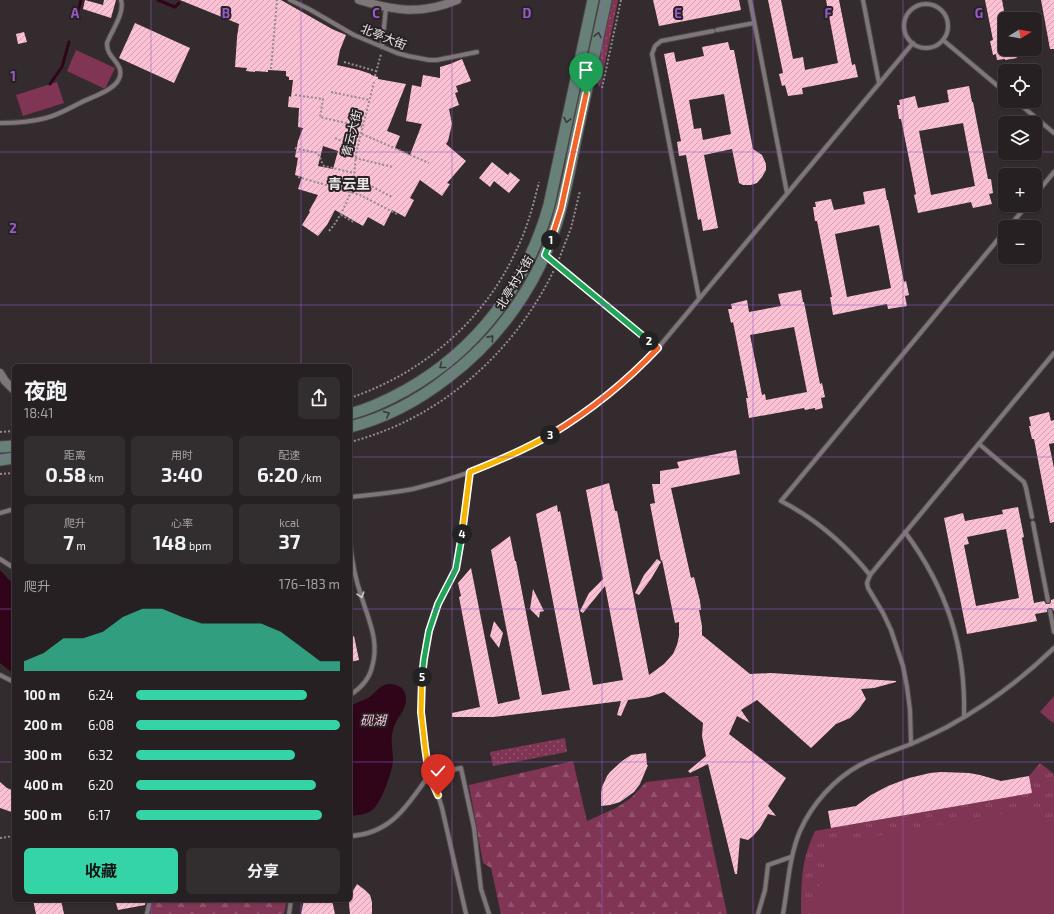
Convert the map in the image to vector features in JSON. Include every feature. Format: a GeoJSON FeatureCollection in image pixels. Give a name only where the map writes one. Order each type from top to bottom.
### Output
{"type":"FeatureCollection","features":[{"type":"Feature","properties":{"kind":"main road","name":"北亭村大街"},"geometry":{"type":"LineString","coordinates":[[352,413],[400,393],[424,380],[441,367],[469,343],[483,328],[517,282],[530,258],[549,206],[593,0]]}},
{"type":"Feature","properties":{"kind":"main road","name":"北亭村大街"},"geometry":{"type":"LineString","coordinates":[[352,426],[371,420],[406,404],[430,390],[459,369],[508,319],[528,288],[545,255],[561,209],[606,0]]}},
{"type":"Feature","properties":{"kind":"main road"},"geometry":{"type":"LineString","coordinates":[[0,447],[12,446]]}},
{"type":"Feature","properties":{"kind":"main road"},"geometry":{"type":"LineString","coordinates":[[0,460],[12,458]]}},
{"type":"Feature","properties":{"kind":"street"},"geometry":{"type":"LineString","coordinates":[[359,0],[386,8],[403,10],[420,10],[439,7],[457,0]]}},
{"type":"Feature","properties":{"kind":"street"},"geometry":{"type":"LineString","coordinates":[[0,373],[12,388]]}},
{"type":"Feature","properties":{"kind":"lane"},"geometry":{"type":"LineString","coordinates":[[0,123],[18,123],[55,115],[105,92],[117,82],[120,78],[120,69],[109,53],[107,47],[121,11],[121,0]]}},
{"type":"Feature","properties":{"kind":"lane","name":"北亭大街"},"geometry":{"type":"LineString","coordinates":[[290,0],[309,9],[354,35],[397,53],[429,60],[442,60],[478,52]]}},
{"type":"Feature","properties":{"kind":"lane"},"geometry":{"type":"LineString","coordinates":[[750,0],[787,193]]}},
{"type":"Feature","properties":{"kind":"lane"},"geometry":{"type":"LineString","coordinates":[[863,0],[879,83]]}},
{"type":"Feature","properties":{"kind":"lane"},"geometry":{"type":"LineString","coordinates":[[921,5],[933,5],[938,8],[946,17],[948,29],[943,40],[929,48],[923,48],[913,43],[906,33],[905,21],[907,16],[916,7],[921,5]]}},
{"type":"Feature","properties":{"kind":"lane"},"geometry":{"type":"LineString","coordinates":[[382,47],[386,8]]}},
{"type":"Feature","properties":{"kind":"lane"},"geometry":{"type":"LineString","coordinates":[[699,298],[652,54],[655,46],[661,41],[754,23]]}},
{"type":"Feature","properties":{"kind":"lane"},"geometry":{"type":"LineString","coordinates":[[943,40],[998,86]]}},
{"type":"Feature","properties":{"kind":"lane"},"geometry":{"type":"LineString","coordinates":[[352,497],[413,489],[470,472],[531,446],[571,422],[600,401],[635,372],[658,348],[913,43]]}},
{"type":"Feature","properties":{"kind":"lane"},"geometry":{"type":"LineString","coordinates":[[1025,108],[1054,132]]}},
{"type":"Feature","properties":{"kind":"lane"},"geometry":{"type":"LineString","coordinates":[[1042,187],[1054,172]]}},
{"type":"Feature","properties":{"kind":"lane"},"geometry":{"type":"LineString","coordinates":[[1014,220],[1021,212]]}},
{"type":"Feature","properties":{"kind":"lane"},"geometry":{"type":"LineString","coordinates":[[870,575],[851,553],[832,535],[816,522],[781,500],[998,239]]}},
{"type":"Feature","properties":{"kind":"lane"},"geometry":{"type":"LineString","coordinates":[[545,255],[658,348]]}},
{"type":"Feature","properties":{"kind":"lane"},"geometry":{"type":"LineString","coordinates":[[911,744],[910,710],[903,666],[891,630],[868,588],[867,583],[870,575],[1054,353]]}},
{"type":"Feature","properties":{"kind":"lane"},"geometry":{"type":"LineString","coordinates":[[978,444],[1024,482],[1032,517]]}},
{"type":"Feature","properties":{"kind":"lane"},"geometry":{"type":"LineString","coordinates":[[466,914],[442,808],[436,789],[429,775],[421,712],[424,659],[429,631],[442,594],[457,566],[470,472]]}},
{"type":"Feature","properties":{"kind":"lane"},"geometry":{"type":"LineString","coordinates":[[0,513],[12,510]]}},
{"type":"Feature","properties":{"kind":"lane"},"geometry":{"type":"LineString","coordinates":[[1033,524],[1048,601]]}},
{"type":"Feature","properties":{"kind":"lane"},"geometry":{"type":"LineString","coordinates":[[905,532],[921,555],[938,585],[949,612],[957,640],[964,678],[964,717]]}},
{"type":"Feature","properties":{"kind":"lane"},"geometry":{"type":"LineString","coordinates":[[352,555],[357,581],[372,628],[375,644],[374,661],[370,675],[361,687],[352,694]]}},
{"type":"Feature","properties":{"kind":"lane"},"geometry":{"type":"LineString","coordinates":[[0,559],[12,567]]}},
{"type":"Feature","properties":{"kind":"lane"},"geometry":{"type":"LineString","coordinates":[[1050,611],[1054,632]]}},
{"type":"Feature","properties":{"kind":"lane"},"geometry":{"type":"LineString","coordinates":[[783,914],[792,857],[800,830],[816,803],[838,780],[861,764],[911,744],[964,717],[996,697],[1024,676],[1054,648]]}},
{"type":"Feature","properties":{"kind":"lane"},"geometry":{"type":"LineString","coordinates":[[0,674],[12,681]]}},
{"type":"Feature","properties":{"kind":"lane"},"geometry":{"type":"LineString","coordinates":[[352,836],[366,834],[392,821],[408,805],[429,775],[461,768],[474,828],[481,889],[489,914]]}},
{"type":"Feature","properties":{"kind":"lane"},"geometry":{"type":"LineString","coordinates":[[758,914],[765,890],[768,865],[792,857]]}},
{"type":"Feature","properties":{"kind":"lane"},"geometry":{"type":"LineString","coordinates":[[147,914],[150,902]]}},
{"type":"Feature","properties":{"kind":"lane"},"geometry":{"type":"LineString","coordinates":[[289,914],[291,902]]}},
{"type":"Feature","properties":{"kind":"path"},"geometry":{"type":"LineString","coordinates":[[271,69],[277,0]]}},
{"type":"Feature","properties":{"kind":"path"},"geometry":{"type":"LineString","coordinates":[[602,88],[621,0]]}},
{"type":"Feature","properties":{"kind":"path"},"geometry":{"type":"LineString","coordinates":[[375,76],[382,47]]}},
{"type":"Feature","properties":{"kind":"path"},"geometry":{"type":"LineString","coordinates":[[344,62],[376,71]]}},
{"type":"Feature","properties":{"kind":"path","name":"青云大街"},"geometry":{"type":"LineString","coordinates":[[329,231],[341,215],[351,192],[357,148],[374,82]]}},
{"type":"Feature","properties":{"kind":"path"},"geometry":{"type":"LineString","coordinates":[[331,92],[370,100]]}},
{"type":"Feature","properties":{"kind":"path"},"geometry":{"type":"LineString","coordinates":[[295,95],[323,98],[320,118],[363,127]]}},
{"type":"Feature","properties":{"kind":"path"},"geometry":{"type":"LineString","coordinates":[[361,134],[429,162]]}},
{"type":"Feature","properties":{"kind":"path"},"geometry":{"type":"LineString","coordinates":[[335,138],[357,148]]}},
{"type":"Feature","properties":{"kind":"path"},"geometry":{"type":"LineString","coordinates":[[295,148],[316,153],[322,164],[327,167],[354,173]]}},
{"type":"Feature","properties":{"kind":"path"},"geometry":{"type":"LineString","coordinates":[[355,158],[393,167]]}},
{"type":"Feature","properties":{"kind":"path"},"geometry":{"type":"LineString","coordinates":[[298,177],[351,192],[397,214]]}},
{"type":"Feature","properties":{"kind":"path"},"geometry":{"type":"LineString","coordinates":[[353,180],[371,186],[392,196]]}},
{"type":"Feature","properties":{"kind":"path"},"geometry":{"type":"LineString","coordinates":[[352,397],[384,385],[423,362],[450,340],[477,312],[497,286],[516,252],[530,215],[539,182]]}},
{"type":"Feature","properties":{"kind":"path"},"geometry":{"type":"LineString","coordinates":[[560,257],[571,228],[580,191]]}},
{"type":"Feature","properties":{"kind":"path"},"geometry":{"type":"LineString","coordinates":[[341,215],[355,222]]}},
{"type":"Feature","properties":{"kind":"path"},"geometry":{"type":"LineString","coordinates":[[0,432],[12,431]]}},
{"type":"Feature","properties":{"kind":"path"},"geometry":{"type":"LineString","coordinates":[[0,474],[12,473]]}},
{"type":"Feature","properties":{"kind":"path"},"geometry":{"type":"LineString","coordinates":[[0,838],[12,836]]}},
{"type":"Feature","properties":{"kind":"green space"},"geometry":{"type":"Polygon","coordinates":[[[611,0],[618,0],[600,87],[594,79],[611,0]]]}},
{"type":"Feature","properties":{"kind":"green space"},"geometry":{"type":"Polygon","coordinates":[[[76,50],[115,68],[105,89],[67,71],[76,50]]]}},
{"type":"Feature","properties":{"kind":"green space"},"geometry":{"type":"Polygon","coordinates":[[[57,82],[64,103],[23,116],[16,95],[57,82]]]}},
{"type":"Feature","properties":{"kind":"green space"},"geometry":{"type":"Polygon","coordinates":[[[1054,696],[1054,722],[1053,723],[1040,712],[1054,696]]]}},
{"type":"Feature","properties":{"kind":"green space"},"geometry":{"type":"Polygon","coordinates":[[[565,738],[567,752],[493,766],[490,752],[565,738]]]}},
{"type":"Feature","properties":{"kind":"green space"},"geometry":{"type":"Polygon","coordinates":[[[573,761],[587,821],[616,808],[631,798],[646,782],[698,776],[727,914],[501,914],[491,868],[483,863],[469,785],[573,761]]]}},
{"type":"Feature","properties":{"kind":"green space"},"geometry":{"type":"Polygon","coordinates":[[[1040,763],[1054,774],[1054,914],[801,914],[803,866],[815,831],[1031,793],[1029,776],[1040,763]]]}},
{"type":"Feature","properties":{"kind":"green space"},"geometry":{"type":"Polygon","coordinates":[[[1041,807],[1045,828],[1054,835],[1054,914],[815,914],[818,889],[829,865],[826,845],[1041,807]]]}},
{"type":"Feature","properties":{"kind":"green space"},"geometry":{"type":"Polygon","coordinates":[[[152,902],[287,902],[284,914],[151,914],[152,902]]]}},
{"type":"Feature","properties":{"kind":"water"},"geometry":{"type":"Polygon","coordinates":[[[0,570],[12,583],[12,672],[0,663],[0,570]]]}},
{"type":"Feature","properties":{"kind":"water","name":"砚湖"},"geometry":{"type":"Polygon","coordinates":[[[387,684],[400,687],[404,690],[406,698],[406,703],[392,734],[393,761],[391,773],[375,808],[361,815],[352,816],[352,706],[368,698],[387,684]]]}},
{"type":"Feature","properties":{"kind":"building"},"geometry":{"type":"Polygon","coordinates":[[[85,0],[103,5],[104,0],[116,0],[111,18],[83,9],[85,0]]]}},
{"type":"Feature","properties":{"kind":"building"},"geometry":{"type":"Polygon","coordinates":[[[180,0],[281,0],[332,29],[346,35],[340,50],[337,65],[371,74],[378,77],[378,79],[406,84],[387,131],[400,136],[395,148],[410,155],[422,124],[406,121],[412,85],[421,87],[423,75],[440,78],[440,67],[462,59],[471,81],[456,86],[458,92],[455,93],[459,105],[449,109],[452,124],[446,144],[466,161],[447,183],[450,184],[442,196],[420,180],[410,198],[414,200],[405,217],[392,210],[384,226],[368,217],[363,226],[335,210],[327,225],[318,236],[302,225],[318,195],[298,189],[302,177],[295,175],[298,158],[295,157],[298,141],[303,128],[298,127],[299,108],[288,107],[293,80],[289,80],[289,77],[286,76],[286,71],[268,70],[268,72],[255,72],[246,71],[247,68],[235,67],[239,24],[180,0]],[[323,146],[318,166],[333,169],[338,151],[323,146]]]}},
{"type":"Feature","properties":{"kind":"building"},"geometry":{"type":"Polygon","coordinates":[[[653,0],[739,0],[741,10],[659,26],[653,0]]]}},
{"type":"Feature","properties":{"kind":"building"},"geometry":{"type":"Polygon","coordinates":[[[768,0],[781,0],[793,59],[803,57],[805,70],[838,63],[826,0],[839,0],[852,65],[855,64],[858,77],[802,88],[803,94],[788,96],[785,85],[782,86],[779,74],[783,73],[768,0]]]}},
{"type":"Feature","properties":{"kind":"building"},"geometry":{"type":"Polygon","coordinates":[[[985,0],[1002,0],[1004,12],[998,12],[998,56],[1017,56],[1017,58],[997,60],[996,54],[993,55],[990,41],[993,40],[985,0]]]}},
{"type":"Feature","properties":{"kind":"building"},"geometry":{"type":"Polygon","coordinates":[[[1041,0],[1054,0],[1054,49],[1050,49],[1041,0]]]}},
{"type":"Feature","properties":{"kind":"building"},"geometry":{"type":"Polygon","coordinates":[[[135,23],[190,48],[174,83],[119,58],[135,23]]]}},
{"type":"Feature","properties":{"kind":"building"},"geometry":{"type":"Polygon","coordinates":[[[24,32],[27,42],[18,44],[16,34],[24,32]]]}},
{"type":"Feature","properties":{"kind":"building"},"geometry":{"type":"Polygon","coordinates":[[[728,42],[730,50],[734,50],[753,149],[762,155],[766,164],[766,170],[757,183],[743,185],[739,183],[732,149],[704,155],[718,228],[703,231],[701,219],[698,220],[686,155],[679,156],[677,142],[681,141],[664,54],[674,52],[676,62],[704,56],[702,47],[728,42]],[[724,94],[689,100],[694,129],[701,128],[703,140],[731,134],[724,94]]]}},
{"type":"Feature","properties":{"kind":"building"},"geometry":{"type":"Polygon","coordinates":[[[969,86],[988,179],[991,179],[993,193],[989,194],[992,204],[973,208],[971,202],[918,213],[914,195],[916,194],[897,105],[900,105],[899,100],[915,96],[918,108],[949,102],[947,90],[969,86]],[[963,123],[919,131],[931,195],[975,186],[963,123]]]}},
{"type":"Feature","properties":{"kind":"building"},"geometry":{"type":"Polygon","coordinates":[[[492,162],[508,175],[510,172],[520,180],[509,193],[494,181],[490,187],[479,178],[492,162]]]}},
{"type":"Feature","properties":{"kind":"building"},"geometry":{"type":"Polygon","coordinates":[[[885,188],[904,282],[906,281],[909,295],[905,296],[907,306],[888,309],[887,304],[833,315],[830,297],[832,297],[813,207],[816,207],[815,202],[831,199],[834,210],[865,204],[863,192],[885,188]],[[879,225],[835,234],[847,297],[891,288],[879,225]]]}},
{"type":"Feature","properties":{"kind":"building"},"geometry":{"type":"Polygon","coordinates":[[[801,290],[820,384],[822,383],[825,397],[821,398],[823,408],[805,410],[804,408],[749,418],[746,398],[748,398],[733,322],[731,323],[728,309],[732,309],[731,304],[747,300],[749,312],[781,306],[778,294],[801,290]],[[794,327],[750,335],[762,395],[765,394],[766,400],[807,392],[794,327]]]}},
{"type":"Feature","properties":{"kind":"building"},"geometry":{"type":"Polygon","coordinates":[[[1049,412],[1051,421],[1054,420],[1054,443],[1049,444],[1054,468],[1054,522],[1050,523],[1034,439],[1032,439],[1029,426],[1031,426],[1029,417],[1049,412]]]}},
{"type":"Feature","properties":{"kind":"building"},"geometry":{"type":"Polygon","coordinates":[[[736,450],[740,474],[671,488],[691,578],[694,577],[700,601],[701,610],[699,610],[702,635],[750,674],[771,673],[896,682],[874,688],[861,689],[866,699],[859,709],[850,718],[836,724],[811,748],[757,700],[741,710],[750,723],[737,716],[729,734],[786,778],[768,806],[776,816],[768,814],[760,828],[748,840],[740,838],[737,874],[735,874],[708,764],[690,773],[688,771],[706,756],[702,736],[703,723],[664,692],[649,697],[628,700],[621,716],[617,715],[621,701],[493,717],[452,717],[452,713],[480,707],[459,597],[461,596],[458,583],[471,568],[498,704],[520,699],[491,550],[510,536],[542,695],[570,690],[536,514],[557,505],[558,512],[560,511],[593,685],[623,680],[605,586],[583,613],[580,611],[589,593],[603,579],[586,490],[609,483],[615,511],[617,511],[649,675],[664,664],[673,654],[677,645],[679,636],[679,622],[675,623],[662,560],[661,561],[650,504],[655,503],[652,484],[660,484],[660,471],[679,468],[677,462],[736,450]]]}},
{"type":"Feature","properties":{"kind":"building"},"geometry":{"type":"Polygon","coordinates":[[[1018,507],[1034,603],[1044,601],[1048,604],[1054,599],[1054,611],[1052,608],[1049,608],[1047,612],[1035,614],[1037,621],[967,634],[944,518],[963,513],[965,521],[1003,514],[1002,510],[1018,507]],[[1006,529],[967,537],[969,544],[964,545],[976,606],[1019,598],[1006,529]]]}},
{"type":"Feature","properties":{"kind":"building"},"geometry":{"type":"Polygon","coordinates":[[[657,559],[661,562],[651,579],[639,595],[635,593],[644,575],[657,559]]]}},
{"type":"Feature","properties":{"kind":"building"},"geometry":{"type":"Polygon","coordinates":[[[533,589],[544,611],[540,612],[539,618],[530,609],[533,589]]]}},
{"type":"Feature","properties":{"kind":"building"},"geometry":{"type":"Polygon","coordinates":[[[494,621],[503,633],[499,648],[490,636],[494,621]]]}},
{"type":"Feature","properties":{"kind":"building"},"geometry":{"type":"Polygon","coordinates":[[[352,636],[354,636],[359,660],[352,662],[352,636]]]}},
{"type":"Feature","properties":{"kind":"building"},"geometry":{"type":"Polygon","coordinates":[[[646,753],[648,765],[640,784],[634,792],[620,802],[601,806],[602,787],[610,772],[631,755],[646,753]]]}},
{"type":"Feature","properties":{"kind":"building"},"geometry":{"type":"Polygon","coordinates":[[[941,772],[969,773],[1001,781],[1029,776],[1032,793],[831,828],[828,811],[856,806],[871,795],[888,786],[909,778],[941,772]]]}},
{"type":"Feature","properties":{"kind":"building"},"geometry":{"type":"Polygon","coordinates":[[[0,782],[12,790],[12,812],[0,808],[0,782]]]}},
{"type":"Feature","properties":{"kind":"building"},"geometry":{"type":"Polygon","coordinates":[[[357,884],[370,895],[372,902],[372,914],[350,914],[349,904],[349,902],[352,902],[352,893],[357,884]]]}},
{"type":"Feature","properties":{"kind":"building"},"geometry":{"type":"Polygon","coordinates":[[[33,902],[61,902],[64,914],[36,914],[33,902]]]}},
{"type":"Feature","properties":{"kind":"building"},"geometry":{"type":"Polygon","coordinates":[[[116,902],[146,902],[145,905],[118,910],[116,902]]]}},
{"type":"Feature","properties":{"kind":"building"},"geometry":{"type":"Polygon","coordinates":[[[304,902],[332,902],[335,914],[301,914],[304,902]]]}},
{"type":"Feature","properties":{"kind":"waterway"},"geometry":{"type":"LineString","coordinates":[[78,12],[81,0]]}},
{"type":"Feature","properties":{"kind":"waterway"},"geometry":{"type":"LineString","coordinates":[[158,0],[175,7],[179,3]]}},
{"type":"Feature","properties":{"kind":"waterway"},"geometry":{"type":"LineString","coordinates":[[50,84],[62,67],[69,42]]}},
{"type":"Feature","properties":{"kind":"district","name":"青云里"},"geometry":{"type":"Point","coordinates":[349,183]}},
{"type":"Feature","properties":{"kind":"route"},"geometry":{"type":"LineString","coordinates":[[438,795],[429,775],[422,731],[421,694],[424,659],[426,643],[434,615],[442,594],[457,566],[470,472],[531,446],[581,415],[635,372],[658,348],[545,255],[561,209],[586,94]]}}]}
